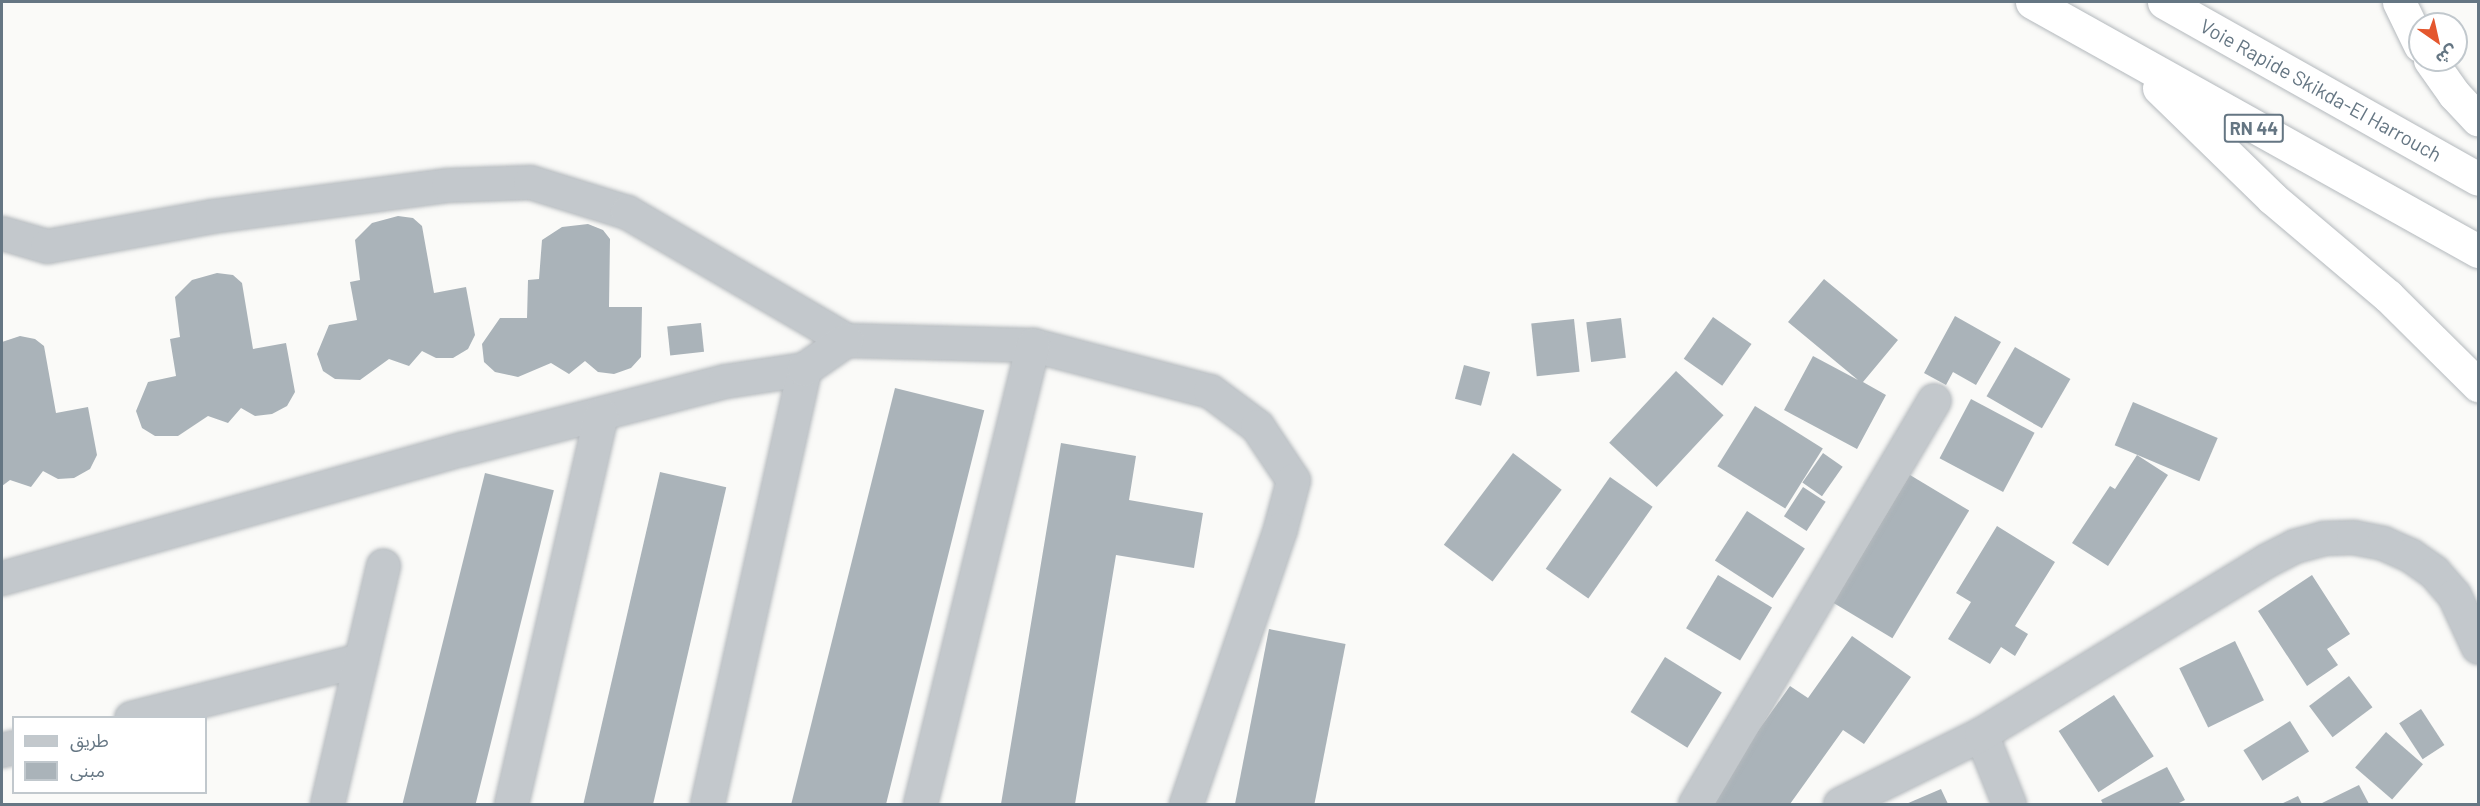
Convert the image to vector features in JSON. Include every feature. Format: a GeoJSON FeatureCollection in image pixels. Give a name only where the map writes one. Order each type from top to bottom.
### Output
{"type":"FeatureCollection","features":[{"type":"Feature","properties":{"kind":"highway","name":"RN 44"},"geometry":{"type":"LineString","coordinates":[[2032,2],[2127,58],[2478,251]]}},
{"type":"Feature","properties":{"kind":"highway","name":"Voie Rapide Skikda-El Harrouch"},"geometry":{"type":"LineString","coordinates":[[2164,2],[2478,179]]}},
{"type":"Feature","properties":{"kind":"highway"},"geometry":{"type":"LineString","coordinates":[[2399,2],[2408,20]]}},
{"type":"Feature","properties":{"kind":"highway"},"geometry":{"type":"LineString","coordinates":[[2127,58],[2272,198],[2388,297],[2478,385]]}},
{"type":"Feature","properties":{"kind":"highway"},"geometry":{"type":"LineString","coordinates":[[2438,72],[2454,94],[2478,120]]}},
{"type":"Feature","properties":{"kind":"street"},"geometry":{"type":"LineString","coordinates":[[2,233],[47,246],[212,216],[436,186],[530,182],[627,212],[846,340],[1033,345],[1210,391],[1257,426],[1293,480],[1280,529],[1186,804]]}},
{"type":"Feature","properties":{"kind":"street"},"geometry":{"type":"LineString","coordinates":[[2,578],[725,381],[804,369],[846,340]]}},
{"type":"Feature","properties":{"kind":"street"},"geometry":{"type":"LineString","coordinates":[[920,804],[1033,345]]}},
{"type":"Feature","properties":{"kind":"street"},"geometry":{"type":"LineString","coordinates":[[707,804],[804,369]]}},
{"type":"Feature","properties":{"kind":"street"},"geometry":{"type":"LineString","coordinates":[[1695,804],[1934,400]]}},
{"type":"Feature","properties":{"kind":"street"},"geometry":{"type":"LineString","coordinates":[[511,804],[600,414]]}},
{"type":"Feature","properties":{"kind":"street"},"geometry":{"type":"LineString","coordinates":[[1840,804],[1981,734],[2267,560],[2294,546],[2324,538],[2353,537],[2383,543],[2410,555],[2434,572],[2454,595],[2478,647]]}},
{"type":"Feature","properties":{"kind":"street"},"geometry":{"type":"LineString","coordinates":[[327,804],[383,565]]}},
{"type":"Feature","properties":{"kind":"street"},"geometry":{"type":"LineString","coordinates":[[135,716],[361,660]]}},
{"type":"Feature","properties":{"kind":"street"},"geometry":{"type":"LineString","coordinates":[[1981,734],[2009,804]]}},
{"type":"Feature","properties":{"kind":"building"},"geometry":{"type":"Polygon","coordinates":[[[398,216],[413,218],[422,226],[434,293],[466,287],[475,335],[468,349],[453,358],[436,358],[422,351],[409,366],[389,359],[360,380],[335,379],[323,371],[317,354],[329,325],[357,320],[350,282],[360,280],[355,240],[372,223],[398,216]]]}},
{"type":"Feature","properties":{"kind":"building"},"geometry":{"type":"Polygon","coordinates":[[[588,224],[603,230],[610,239],[609,307],[642,307],[641,357],[631,368],[614,374],[598,372],[585,361],[569,374],[551,363],[518,377],[495,372],[484,362],[482,344],[500,318],[527,318],[528,280],[539,279],[542,240],[562,227],[588,224]]]}},
{"type":"Feature","properties":{"kind":"building"},"geometry":{"type":"Polygon","coordinates":[[[217,273],[233,275],[242,283],[253,349],[286,343],[295,392],[287,406],[272,414],[255,416],[241,408],[228,423],[208,416],[178,436],[155,436],[142,428],[136,411],[148,382],[176,376],[170,339],[180,337],[175,297],[192,280],[217,273]]]}},
{"type":"Feature","properties":{"kind":"building"},"geometry":{"type":"Polygon","coordinates":[[[1824,279],[1898,340],[1863,382],[1886,395],[1857,449],[1784,410],[1813,356],[1858,380],[1788,322],[1824,279]]]}},
{"type":"Feature","properties":{"kind":"building"},"geometry":{"type":"Polygon","coordinates":[[[1955,316],[2001,342],[1976,385],[1953,372],[1946,385],[1924,373],[1955,316]]]}},
{"type":"Feature","properties":{"kind":"building"},"geometry":{"type":"Polygon","coordinates":[[[1713,317],[1752,344],[1722,386],[1684,359],[1713,317]]]}},
{"type":"Feature","properties":{"kind":"building"},"geometry":{"type":"Polygon","coordinates":[[[1621,318],[1626,358],[1591,362],[1586,322],[1621,318]]]}},
{"type":"Feature","properties":{"kind":"building"},"geometry":{"type":"Polygon","coordinates":[[[1574,319],[1580,372],[1537,376],[1531,323],[1574,319]]]}},
{"type":"Feature","properties":{"kind":"building"},"geometry":{"type":"Polygon","coordinates":[[[701,323],[704,352],[670,355],[667,327],[701,323]]]}},
{"type":"Feature","properties":{"kind":"building"},"geometry":{"type":"Polygon","coordinates":[[[20,336],[35,339],[44,346],[56,413],[88,407],[97,455],[90,469],[74,478],[58,479],[43,471],[31,487],[10,480],[2,486],[2,342],[20,336]]]}},
{"type":"Feature","properties":{"kind":"building"},"geometry":{"type":"Polygon","coordinates":[[[2015,347],[2070,379],[2042,428],[1986,396],[2015,347]]]}},
{"type":"Feature","properties":{"kind":"building"},"geometry":{"type":"Polygon","coordinates":[[[1464,365],[1490,372],[1481,406],[1455,399],[1464,365]]]}},
{"type":"Feature","properties":{"kind":"building"},"geometry":{"type":"Polygon","coordinates":[[[1676,371],[1724,415],[1657,487],[1609,443],[1676,371]]]}},
{"type":"Feature","properties":{"kind":"building"},"geometry":{"type":"Polygon","coordinates":[[[895,388],[984,410],[886,804],[791,804],[895,388]]]}},
{"type":"Feature","properties":{"kind":"building"},"geometry":{"type":"Polygon","coordinates":[[[1971,399],[2035,433],[2003,492],[1940,458],[1971,399]]]}},
{"type":"Feature","properties":{"kind":"building"},"geometry":{"type":"Polygon","coordinates":[[[2133,402],[2218,438],[2199,481],[2115,445],[2133,402]]]}},
{"type":"Feature","properties":{"kind":"building"},"geometry":{"type":"Polygon","coordinates":[[[1755,406],[1823,448],[1785,509],[1717,466],[1755,406]]]}},
{"type":"Feature","properties":{"kind":"building"},"geometry":{"type":"Polygon","coordinates":[[[1061,443],[1136,456],[1129,500],[1203,513],[1194,568],[1116,555],[1075,804],[1001,804],[1061,443]]]}},
{"type":"Feature","properties":{"kind":"building"},"geometry":{"type":"Polygon","coordinates":[[[1513,453],[1562,490],[1493,582],[1444,545],[1513,453]]]}},
{"type":"Feature","properties":{"kind":"building"},"geometry":{"type":"Polygon","coordinates":[[[1823,453],[1843,467],[1822,496],[1802,482],[1823,453]]]}},
{"type":"Feature","properties":{"kind":"building"},"geometry":{"type":"Polygon","coordinates":[[[2137,455],[2168,475],[2108,566],[2072,543],[2110,486],[2115,489],[2137,455]]]}},
{"type":"Feature","properties":{"kind":"building"},"geometry":{"type":"Polygon","coordinates":[[[660,472],[726,487],[653,804],[583,804],[660,472]]]}},
{"type":"Feature","properties":{"kind":"building"},"geometry":{"type":"Polygon","coordinates":[[[485,473],[554,490],[476,804],[403,804],[485,473]]]}},
{"type":"Feature","properties":{"kind":"building"},"geometry":{"type":"Polygon","coordinates":[[[1910,475],[1969,511],[1892,638],[1833,603],[1910,475]]]}},
{"type":"Feature","properties":{"kind":"building"},"geometry":{"type":"Polygon","coordinates":[[[1610,477],[1653,507],[1588,599],[1546,569],[1610,477]]]}},
{"type":"Feature","properties":{"kind":"building"},"geometry":{"type":"Polygon","coordinates":[[[1803,487],[1826,502],[1807,531],[1784,516],[1803,487]]]}},
{"type":"Feature","properties":{"kind":"building"},"geometry":{"type":"Polygon","coordinates":[[[1747,511],[1805,549],[1773,598],[1715,560],[1747,511]]]}},
{"type":"Feature","properties":{"kind":"building"},"geometry":{"type":"Polygon","coordinates":[[[1997,526],[2055,562],[2015,626],[2028,634],[2015,656],[2001,647],[1990,664],[1948,639],[1971,602],[1956,593],[1997,526]]]}},
{"type":"Feature","properties":{"kind":"building"},"geometry":{"type":"Polygon","coordinates":[[[1718,575],[1772,607],[1740,661],[1686,628],[1718,575]]]}},
{"type":"Feature","properties":{"kind":"building"},"geometry":{"type":"Polygon","coordinates":[[[2312,575],[2350,634],[2327,649],[2338,665],[2307,686],[2258,611],[2312,575]]]}},
{"type":"Feature","properties":{"kind":"building"},"geometry":{"type":"Polygon","coordinates":[[[1269,629],[1346,644],[1314,804],[1235,804],[1269,629]]]}},
{"type":"Feature","properties":{"kind":"building"},"geometry":{"type":"Polygon","coordinates":[[[1852,636],[1911,677],[1864,744],[1843,730],[1790,804],[1707,803],[1790,686],[1808,698],[1852,636]]]}},
{"type":"Feature","properties":{"kind":"building"},"geometry":{"type":"Polygon","coordinates":[[[2235,641],[2264,700],[2208,727],[2179,668],[2235,641]]]}},
{"type":"Feature","properties":{"kind":"building"},"geometry":{"type":"Polygon","coordinates":[[[1665,657],[1722,693],[1687,748],[1631,712],[1665,657]]]}},
{"type":"Feature","properties":{"kind":"building"},"geometry":{"type":"Polygon","coordinates":[[[2349,676],[2372,707],[2333,737],[2309,706],[2349,676]]]}},
{"type":"Feature","properties":{"kind":"building"},"geometry":{"type":"Polygon","coordinates":[[[2114,695],[2154,756],[2098,792],[2059,731],[2114,695]]]}},
{"type":"Feature","properties":{"kind":"building"},"geometry":{"type":"Polygon","coordinates":[[[2421,709],[2444,745],[2423,759],[2399,723],[2421,709]]]}},
{"type":"Feature","properties":{"kind":"building"},"geometry":{"type":"Polygon","coordinates":[[[2290,721],[2309,752],[2262,781],[2243,750],[2290,721]]]}},
{"type":"Feature","properties":{"kind":"building"},"geometry":{"type":"Polygon","coordinates":[[[2386,732],[2423,764],[2392,800],[2355,767],[2386,732]]]}},
{"type":"Feature","properties":{"kind":"building"},"geometry":{"type":"Polygon","coordinates":[[[2167,767],[2185,800],[2177,804],[2103,804],[2101,800],[2167,767]]]}},
{"type":"Feature","properties":{"kind":"building"},"geometry":{"type":"Polygon","coordinates":[[[2359,785],[2369,804],[2320,804],[2359,785]]]}},
{"type":"Feature","properties":{"kind":"building"},"geometry":{"type":"Polygon","coordinates":[[[1941,789],[1948,804],[1906,804],[1941,789]]]}},
{"type":"Feature","properties":{"kind":"building"},"geometry":{"type":"Polygon","coordinates":[[[2298,796],[2302,804],[2281,804],[2298,796]]]}}]}
